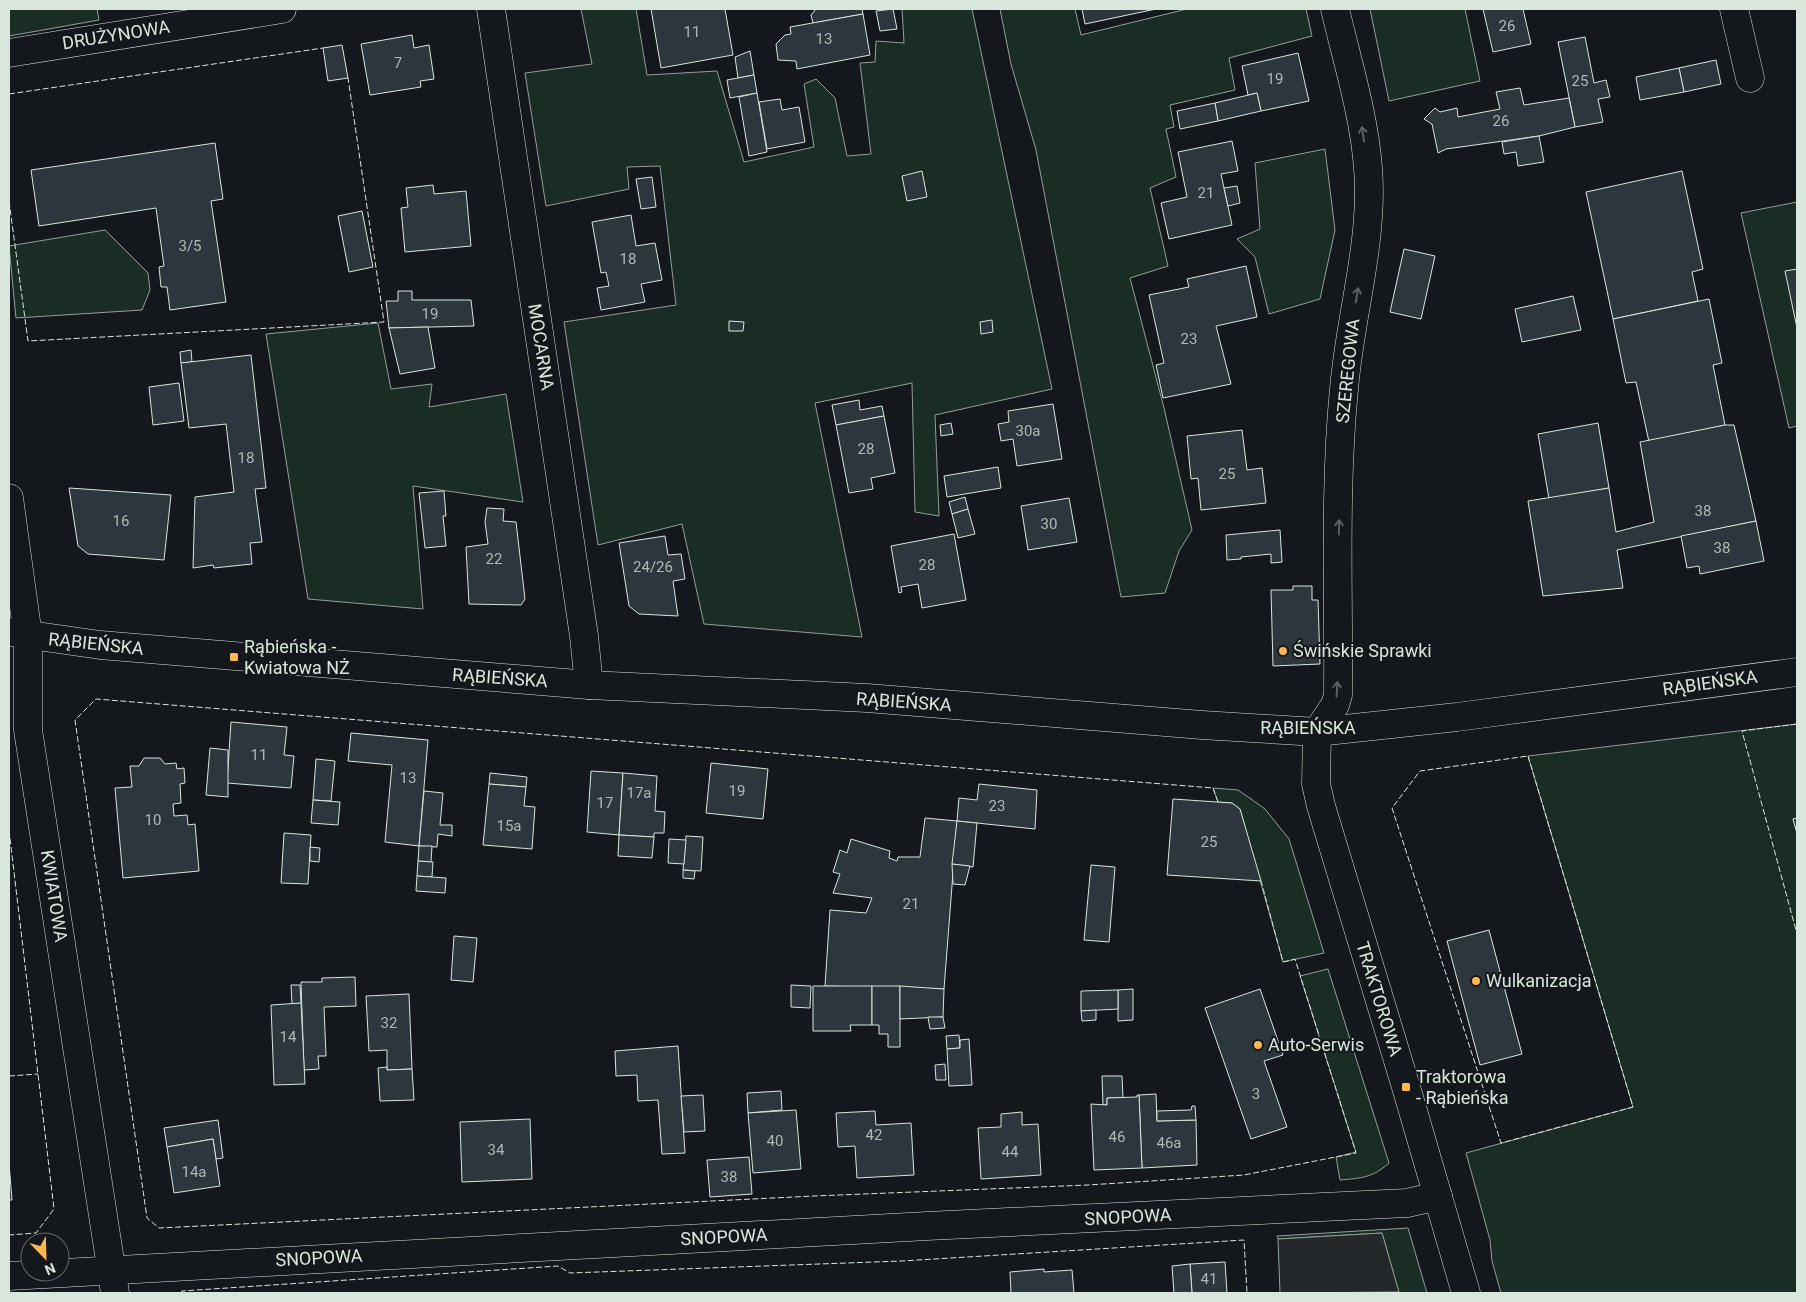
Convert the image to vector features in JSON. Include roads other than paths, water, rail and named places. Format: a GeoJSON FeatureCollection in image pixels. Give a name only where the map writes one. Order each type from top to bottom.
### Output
{"type":"FeatureCollection","features":[{"type":"Feature","properties":{"kind":"street","name":"DRUŻYNOWA"},"geometry":{"type":"LineString","coordinates":[[9,53],[282,9]]}},
{"type":"Feature","properties":{"kind":"street","name":"MOCARNA"},"geometry":{"type":"LineString","coordinates":[[491,9],[590,685]]}},
{"type":"Feature","properties":{"kind":"street","name":"SZEREGOWA"},"geometry":{"type":"LineString","coordinates":[[1316,732],[1335,705],[1338,695],[1340,482],[1344,392],[1368,208],[1368,168],[1362,126],[1335,9]]}},
{"type":"Feature","properties":{"kind":"street"},"geometry":{"type":"LineString","coordinates":[[1734,9],[1750,78]]}},
{"type":"Feature","properties":{"kind":"street","name":"KWIATOWA"},"geometry":{"type":"LineString","coordinates":[[9,498],[18,634],[28,730],[113,1281]]}},
{"type":"Feature","properties":{"kind":"street","name":"RĄBIEŃSKA"},"geometry":{"type":"LineString","coordinates":[[18,634],[234,657],[590,685],[867,698],[1212,726],[1316,732],[1457,717],[1797,672]]}},
{"type":"Feature","properties":{"kind":"street","name":"TRAKTOROWA"},"geometry":{"type":"LineString","coordinates":[[1316,732],[1316,776],[1321,806],[1466,1293]]}},
{"type":"Feature","properties":{"kind":"street","name":"SNOPOWA"},"geometry":{"type":"LineString","coordinates":[[9,1276],[113,1281],[1407,1203],[1438,1196]]}},
{"type":"Feature","properties":{"kind":"place","name":"Świńskie Sprawki"},"geometry":{"type":"Point","coordinates":[1283,651]}},
{"type":"Feature","properties":{"kind":"place","name":"Rąbieńska - Kwiatowa NŻ"},"geometry":{"type":"Point","coordinates":[234,657]}},
{"type":"Feature","properties":{"kind":"place","name":"Wulkanizacja"},"geometry":{"type":"Point","coordinates":[1476,981]}},
{"type":"Feature","properties":{"kind":"place","name":"Auto-Serwis"},"geometry":{"type":"Point","coordinates":[1258,1045]}},
{"type":"Feature","properties":{"kind":"place","name":"Traktorowa - Rąbieńska"},"geometry":{"type":"Point","coordinates":[1406,1087]}}]}
